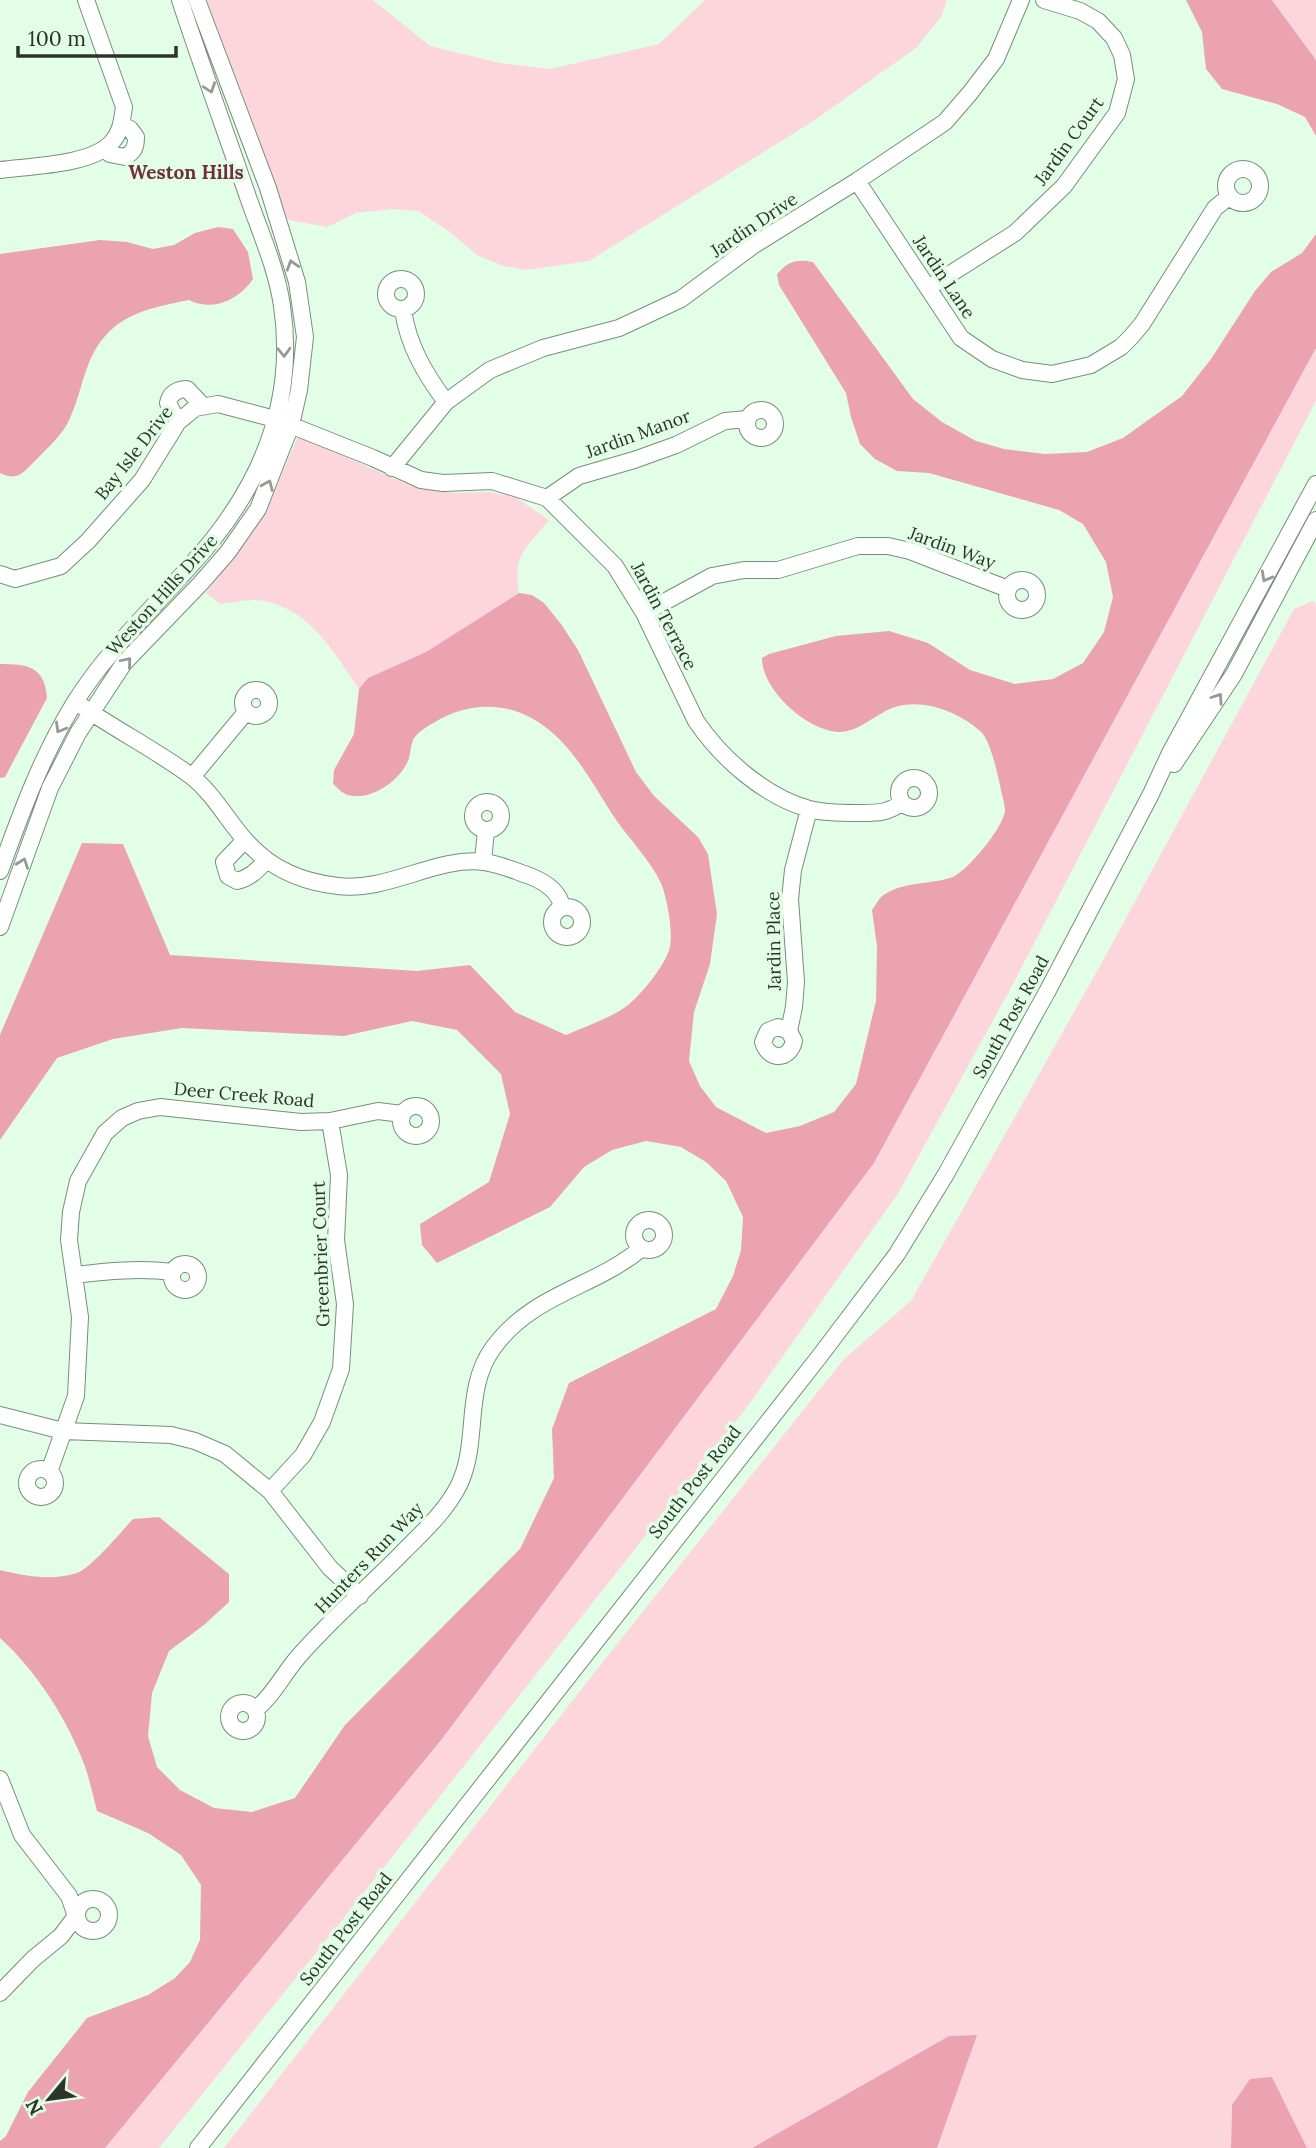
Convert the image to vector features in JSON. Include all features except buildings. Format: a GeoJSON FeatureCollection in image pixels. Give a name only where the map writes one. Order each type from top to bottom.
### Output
{"type":"FeatureCollection","features":[{"type":"Feature","properties":{"kind":"street"},"geometry":{"type":"LineString","coordinates":[[0,170],[76,159],[98,153],[112,143],[122,125],[124,107],[86,0]]}},
{"type":"Feature","properties":{"kind":"street","name":"Weston Hills Drive"},"geometry":{"type":"LineString","coordinates":[[0,927],[50,788],[92,713],[124,663],[228,552],[258,509],[283,422],[285,376],[282,305],[268,254],[180,0]]}},
{"type":"Feature","properties":{"kind":"street","name":"Weston Hills Drive"},"geometry":{"type":"LineString","coordinates":[[0,871],[48,749],[76,701],[121,640],[228,521],[251,486],[269,442],[283,422],[299,390],[305,337],[297,282],[268,188],[197,0]]}},
{"type":"Feature","properties":{"kind":"street","name":"Jardin Drive"},"geometry":{"type":"LineString","coordinates":[[392,468],[446,402],[490,370],[542,348],[619,328],[681,299],[754,245],[858,181],[945,122],[996,59],[1021,0]]}},
{"type":"Feature","properties":{"kind":"street","name":"Jardin Court"},"geometry":{"type":"LineString","coordinates":[[928,288],[1015,233],[1064,186],[1116,113],[1126,79],[1122,55],[1114,38],[1098,21],[1080,11],[1044,0]]}},
{"type":"Feature","properties":{"kind":"street"},"geometry":{"type":"LineString","coordinates":[[104,149],[110,154],[125,157],[132,153],[136,137],[122,125]]}},
{"type":"Feature","properties":{"kind":"street","name":"Jardin Lane"},"geometry":{"type":"LineString","coordinates":[[858,181],[961,338],[992,359],[1022,370],[1052,374],[1091,365],[1121,347],[1142,324],[1215,208],[1230,196]]}},
{"type":"Feature","properties":{"kind":"street"},"geometry":{"type":"LineString","coordinates":[[403,310],[424,373],[446,402]]}},
{"type":"Feature","properties":{"kind":"street"},"geometry":{"type":"LineString","coordinates":[[178,422],[168,403],[169,397],[175,391],[187,389],[202,405]]}},
{"type":"Feature","properties":{"kind":"street","name":"Bay Isle Drive"},"geometry":{"type":"LineString","coordinates":[[0,575],[16,579],[61,566],[88,541],[142,481],[178,422],[195,408],[218,404],[283,422]]}},
{"type":"Feature","properties":{"kind":"street","name":"Jardin Manor"},"geometry":{"type":"LineString","coordinates":[[547,498],[579,476],[676,445],[725,421],[748,419]]}},
{"type":"Feature","properties":{"kind":"street","name":"Jardin Terrace"},"geometry":{"type":"LineString","coordinates":[[283,422],[421,480],[492,481],[547,498],[615,565],[644,613],[696,721],[707,738],[729,761],[753,780],[809,809],[842,813],[880,813],[892,810],[902,802]]}},
{"type":"Feature","properties":{"kind":"street","name":"South Post Road"},"geometry":{"type":"LineString","coordinates":[[198,2148],[897,1254],[946,1174],[1047,992],[1170,753],[1316,484]]}},
{"type":"Feature","properties":{"kind":"street"},"geometry":{"type":"LineString","coordinates":[[1298,517],[1315,522]]}},
{"type":"Feature","properties":{"kind":"street","name":"South Post Road"},"geometry":{"type":"LineString","coordinates":[[1151,794],[1179,758],[1234,674],[1315,522]]}},
{"type":"Feature","properties":{"kind":"street","name":"Jardin Way"},"geometry":{"type":"LineString","coordinates":[[644,613],[712,576],[744,570],[778,570],[858,546],[888,546],[910,551],[1008,589]]}},
{"type":"Feature","properties":{"kind":"street"},"geometry":{"type":"LineString","coordinates":[[76,701],[192,777],[220,806],[245,840],[275,868],[306,881],[341,887],[378,885],[451,864],[483,862],[511,869],[543,882],[561,898],[562,908]]}},
{"type":"Feature","properties":{"kind":"street"},"geometry":{"type":"LineString","coordinates":[[192,777],[246,712]]}},
{"type":"Feature","properties":{"kind":"street","name":"Jardin Place"},"geometry":{"type":"LineString","coordinates":[[789,1031],[796,982],[790,899],[793,870],[809,809]]}},
{"type":"Feature","properties":{"kind":"street"},"geometry":{"type":"LineString","coordinates":[[483,862],[486,830]]}},
{"type":"Feature","properties":{"kind":"street"},"geometry":{"type":"LineString","coordinates":[[245,840],[224,862],[228,876],[237,881],[244,880],[266,861]]}},
{"type":"Feature","properties":{"kind":"street","name":"Deer Creek Road"},"geometry":{"type":"LineString","coordinates":[[49,1472],[76,1396],[79,1363],[80,1317],[69,1240],[71,1212],[78,1181],[105,1133],[122,1118],[138,1111],[160,1107],[301,1122],[330,1121],[378,1111],[402,1114]]}},
{"type":"Feature","properties":{"kind":"street","name":"Greenbrier Court"},"geometry":{"type":"LineString","coordinates":[[270,1491],[303,1455],[322,1422],[341,1369],[345,1304],[336,1240],[339,1175],[330,1121]]}},
{"type":"Feature","properties":{"kind":"street","name":"Hunters Run Way"},"geometry":{"type":"LineString","coordinates":[[255,1710],[268,1699],[298,1657],[436,1520],[458,1487],[469,1459],[471,1410],[477,1378],[492,1349],[512,1325],[537,1305],[624,1262],[642,1248]]}},
{"type":"Feature","properties":{"kind":"street"},"geometry":{"type":"LineString","coordinates":[[75,1275],[147,1269],[173,1272]]}},
{"type":"Feature","properties":{"kind":"street"},"geometry":{"type":"LineString","coordinates":[[0,1415],[63,1431],[171,1435],[195,1441],[225,1454],[270,1491],[330,1568],[360,1595]]}},
{"type":"Feature","properties":{"kind":"street"},"geometry":{"type":"LineString","coordinates":[[0,1779],[22,1835],[69,1896],[76,1916],[61,1936],[33,1959],[0,1993]]}},
{"type":"Feature","properties":{"kind":"shaded area"},"geometry":{"type":"Polygon","coordinates":[[[207,0],[373,0],[430,46],[500,63],[550,69],[659,44],[705,0],[947,0],[941,17],[916,48],[815,120],[589,261],[526,270],[503,266],[477,255],[450,232],[418,211],[394,209],[356,213],[327,227],[288,220],[207,0]]]}},
{"type":"Feature","properties":{"kind":"shaded area"},"geometry":{"type":"Polygon","coordinates":[[[1186,0],[1272,0],[1316,60],[1316,136],[1305,117],[1277,104],[1222,89],[1206,69],[1202,32],[1186,0]]]}},
{"type":"Feature","properties":{"kind":"shaded area"},"geometry":{"type":"Polygon","coordinates":[[[1272,0],[1316,0],[1316,60],[1272,0]]]}},
{"type":"Feature","properties":{"kind":"shaded area"},"geometry":{"type":"Polygon","coordinates":[[[218,227],[233,229],[248,252],[253,279],[247,286],[224,302],[207,305],[189,300],[144,311],[124,320],[106,335],[93,354],[70,418],[59,435],[24,472],[16,476],[0,473],[0,254],[100,240],[127,242],[153,249],[174,245],[195,233],[218,227]]]}},
{"type":"Feature","properties":{"kind":"shaded area"},"geometry":{"type":"Polygon","coordinates":[[[1316,234],[1316,348],[874,1163],[442,1739],[105,2148],[0,2148],[0,2141],[6,2136],[28,2092],[87,2018],[148,1995],[175,1978],[190,1962],[200,1940],[201,1885],[181,1855],[148,1833],[97,1811],[85,1767],[65,1722],[36,1677],[0,1638],[0,1570],[48,1577],[77,1573],[98,1557],[133,1519],[159,1517],[229,1574],[229,1602],[169,1651],[152,1693],[148,1736],[157,1767],[180,1790],[214,1808],[252,1812],[295,1798],[345,1725],[520,1549],[554,1478],[552,1429],[569,1383],[716,1309],[733,1276],[741,1250],[743,1217],[726,1181],[706,1162],[681,1147],[646,1141],[612,1150],[584,1167],[550,1207],[437,1263],[422,1245],[420,1224],[489,1182],[510,1114],[501,1074],[457,1030],[412,1021],[344,1036],[182,1028],[113,1039],[57,1058],[0,1140],[0,1035],[82,843],[123,844],[170,955],[417,971],[470,965],[515,1012],[566,1035],[615,1014],[640,994],[668,953],[671,939],[667,905],[661,883],[650,865],[618,823],[574,756],[550,731],[537,721],[510,710],[488,707],[466,709],[445,717],[418,733],[402,770],[381,789],[363,796],[354,796],[345,794],[333,784],[334,770],[354,734],[359,689],[368,678],[426,652],[519,593],[532,595],[544,603],[578,650],[636,772],[654,796],[698,837],[708,854],[717,914],[710,964],[694,1012],[689,1061],[700,1086],[716,1107],[766,1133],[800,1126],[834,1112],[856,1084],[876,1001],[877,947],[872,910],[881,897],[897,888],[944,880],[959,873],[992,838],[1005,811],[987,741],[980,731],[962,718],[940,708],[917,704],[895,707],[853,729],[837,732],[825,729],[800,716],[778,695],[769,683],[762,658],[836,636],[889,631],[928,643],[970,670],[1015,684],[1053,679],[1083,663],[1104,632],[1113,597],[1106,562],[1083,524],[1059,510],[929,473],[897,471],[875,459],[860,444],[846,393],[779,285],[777,274],[793,262],[813,262],[913,399],[942,422],[976,441],[1004,449],[1045,454],[1087,452],[1123,438],[1182,396],[1211,359],[1255,291],[1271,272],[1302,253],[1316,234]]]}},
{"type":"Feature","properties":{"kind":"shaded area"},"geometry":{"type":"Polygon","coordinates":[[[1316,348],[1316,401],[1013,984],[899,1192],[747,1407],[159,2148],[105,2148],[439,1743],[874,1163],[1316,348]]]}},
{"type":"Feature","properties":{"kind":"shaded area"},"geometry":{"type":"Polygon","coordinates":[[[298,436],[411,486],[455,493],[489,492],[515,497],[549,520],[523,552],[518,569],[519,593],[426,652],[368,678],[359,689],[320,635],[295,613],[259,600],[220,604],[206,593],[267,510],[298,436]]]}},
{"type":"Feature","properties":{"kind":"shaded area"},"geometry":{"type":"Polygon","coordinates":[[[1313,601],[1316,604],[1316,2148],[1307,2148],[1272,2077],[1232,2105],[1231,2148],[937,2148],[976,2035],[949,2036],[752,2148],[224,2148],[594,1673],[844,1359],[911,1301],[1100,966],[1294,609],[1313,601]]]}},
{"type":"Feature","properties":{"kind":"shaded area"},"geometry":{"type":"Polygon","coordinates":[[[0,664],[33,669],[43,679],[47,698],[5,777],[0,778],[0,664]]]}},
{"type":"Feature","properties":{"kind":"shaded area"},"geometry":{"type":"Polygon","coordinates":[[[977,2035],[937,2148],[752,2148],[949,2036],[977,2035]]]}},
{"type":"Feature","properties":{"kind":"shaded area"},"geometry":{"type":"Polygon","coordinates":[[[1272,2077],[1307,2148],[1231,2148],[1232,2105],[1250,2079],[1272,2077]]]}},
{"type":"Feature","properties":{"kind":"district","name":"Weston Hills"},"geometry":{"type":"Point","coordinates":[186,172]}}]}
